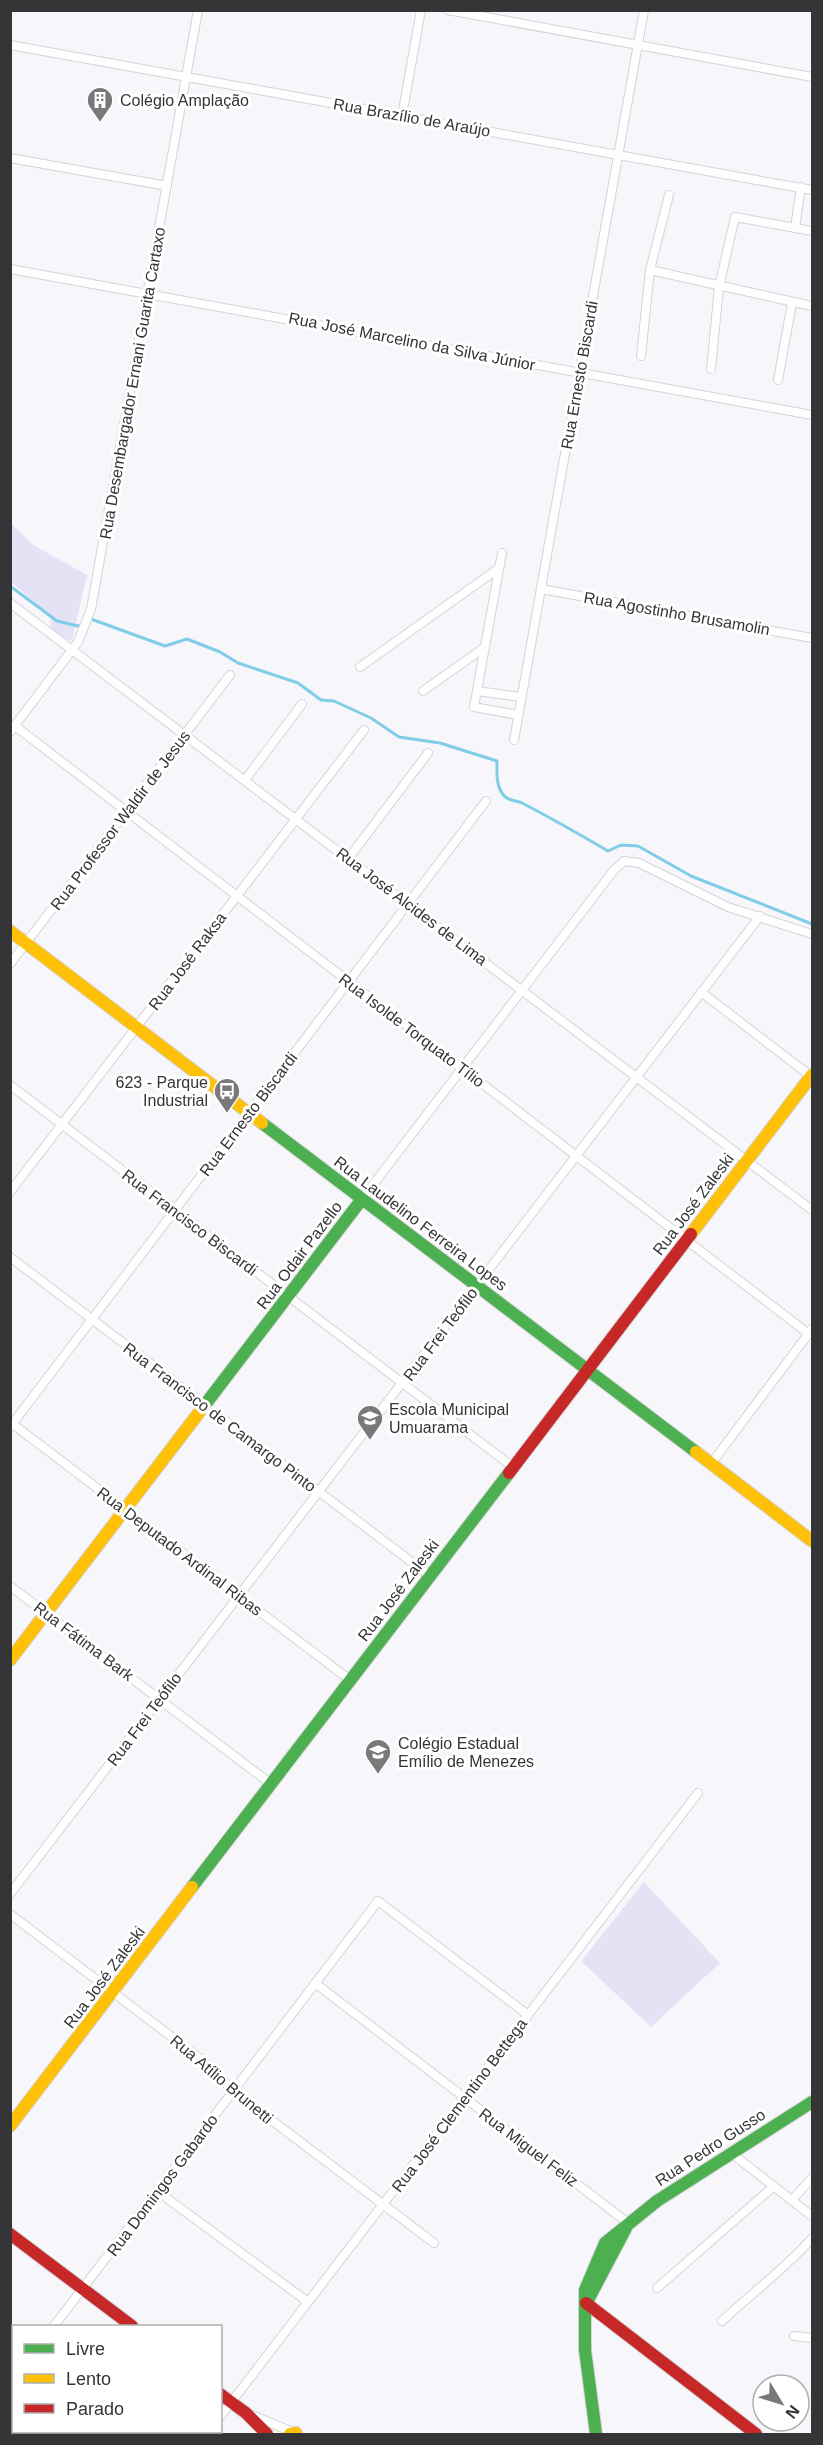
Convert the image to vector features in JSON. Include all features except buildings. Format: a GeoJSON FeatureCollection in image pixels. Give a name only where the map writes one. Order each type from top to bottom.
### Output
{"type":"FeatureCollection","features":[{"type":"Feature","properties":{"kind":"street","name":"Rua Desembargador Ernani Guarita Cartaxo"},"geometry":{"type":"LineString","coordinates":[[13,729],[73,650],[91,609],[198,10]]}},
{"type":"Feature","properties":{"kind":"street"},"geometry":{"type":"LineString","coordinates":[[402,116],[421,10]]}},
{"type":"Feature","properties":{"kind":"street"},"geometry":{"type":"LineString","coordinates":[[447,10],[813,76]]}},
{"type":"Feature","properties":{"kind":"street","name":"Rua Ernesto Biscardi"},"geometry":{"type":"LineString","coordinates":[[514,740],[644,10]]}},
{"type":"Feature","properties":{"kind":"street","name":"Rua Brazílio de Araújo"},"geometry":{"type":"LineString","coordinates":[[10,45],[813,190]]}},
{"type":"Feature","properties":{"kind":"street"},"geometry":{"type":"LineString","coordinates":[[10,158],[166,186]]}},
{"type":"Feature","properties":{"kind":"street"},"geometry":{"type":"LineString","coordinates":[[795,228],[801,188]]}},
{"type":"Feature","properties":{"kind":"street"},"geometry":{"type":"LineString","coordinates":[[641,356],[650,270],[669,195]]}},
{"type":"Feature","properties":{"kind":"street"},"geometry":{"type":"LineString","coordinates":[[711,369],[719,287],[735,217],[813,231]]}},
{"type":"Feature","properties":{"kind":"street","name":"Rua José Marcelino da Silva Júnior"},"geometry":{"type":"LineString","coordinates":[[10,270],[148,292],[813,415]]}},
{"type":"Feature","properties":{"kind":"street"},"geometry":{"type":"LineString","coordinates":[[650,270],[813,306]]}},
{"type":"Feature","properties":{"kind":"street"},"geometry":{"type":"LineString","coordinates":[[778,380],[792,303]]}},
{"type":"Feature","properties":{"kind":"street"},"geometry":{"type":"LineString","coordinates":[[502,553],[474,707],[518,715]]}},
{"type":"Feature","properties":{"kind":"street"},"geometry":{"type":"LineString","coordinates":[[360,667],[499,568]]}},
{"type":"Feature","properties":{"kind":"street","name":"Rua Agostinho Brusamolin"},"geometry":{"type":"LineString","coordinates":[[541,589],[813,638]]}},
{"type":"Feature","properties":{"kind":"street","name":"Rua José Alcides de Lima"},"geometry":{"type":"LineString","coordinates":[[10,603],[813,1210]]}},
{"type":"Feature","properties":{"kind":"street"},"geometry":{"type":"LineString","coordinates":[[423,691],[485,647]]}},
{"type":"Feature","properties":{"kind":"street","name":"Rua Professor Waldir de Jesus"},"geometry":{"type":"LineString","coordinates":[[10,964],[230,675]]}},
{"type":"Feature","properties":{"kind":"street"},"geometry":{"type":"LineString","coordinates":[[477,691],[521,697]]}},
{"type":"Feature","properties":{"kind":"street"},"geometry":{"type":"LineString","coordinates":[[245,780],[302,704]]}},
{"type":"Feature","properties":{"kind":"street","name":"Rua Isolde Torquato Tílio"},"geometry":{"type":"LineString","coordinates":[[13,729],[237,896],[686,1240],[811,1332]]}},
{"type":"Feature","properties":{"kind":"street","name":"Rua José Raksa"},"geometry":{"type":"LineString","coordinates":[[10,1192],[364,730]]}},
{"type":"Feature","properties":{"kind":"street"},"geometry":{"type":"LineString","coordinates":[[348,858],[428,753]]}},
{"type":"Feature","properties":{"kind":"street","name":"Rua Ernesto Biscardi"},"geometry":{"type":"LineString","coordinates":[[11,1424],[486,801]]}},
{"type":"Feature","properties":{"kind":"street","name":"Rua Odair Pazello"},"geometry":{"type":"LineString","coordinates":[[10,1660],[614,870],[624,861],[632,860],[728,907],[760,916]]}},
{"type":"Feature","properties":{"kind":"street"},"geometry":{"type":"LineString","coordinates":[[760,916],[813,934]]}},
{"type":"Feature","properties":{"kind":"street","name":"Rua Frei Teófilo"},"geometry":{"type":"LineString","coordinates":[[10,1894],[760,916]]}},
{"type":"Feature","properties":{"kind":"street","name":"Rua Laudelino Ferreira Lopes"},"geometry":{"type":"LineString","coordinates":[[10,932],[813,1541]]}},
{"type":"Feature","properties":{"kind":"street"},"geometry":{"type":"LineString","coordinates":[[701,992],[812,1076]]}},
{"type":"Feature","properties":{"kind":"street","name":"Rua José Zaleski"},"geometry":{"type":"LineString","coordinates":[[10,2126],[812,1076]]}},
{"type":"Feature","properties":{"kind":"street","name":"Rua Francisco Biscardi"},"geometry":{"type":"LineString","coordinates":[[10,1085],[513,1467]]}},
{"type":"Feature","properties":{"kind":"street","name":"Rua Francisco de Camargo Pinto"},"geometry":{"type":"LineString","coordinates":[[10,1257],[430,1576]]}},
{"type":"Feature","properties":{"kind":"street"},"geometry":{"type":"LineString","coordinates":[[711,1464],[811,1332]]}},
{"type":"Feature","properties":{"kind":"street","name":"Rua Deputado Ardinal Ribas"},"geometry":{"type":"LineString","coordinates":[[11,1424],[350,1680]]}},
{"type":"Feature","properties":{"kind":"street","name":"Rua Fátima Bark"},"geometry":{"type":"LineString","coordinates":[[10,1586],[271,1784]]}},
{"type":"Feature","properties":{"kind":"street","name":"Rua José Clementino Bettega"},"geometry":{"type":"LineString","coordinates":[[222,2414],[698,1793]]}},
{"type":"Feature","properties":{"kind":"street","name":"Rua Domingos Gabardo"},"geometry":{"type":"LineString","coordinates":[[55,2325],[378,1901],[528,2015]]}},
{"type":"Feature","properties":{"kind":"street","name":"Rua Atílio Brunetti"},"geometry":{"type":"LineString","coordinates":[[10,1914],[206,2063],[233,2091],[434,2243]]}},
{"type":"Feature","properties":{"kind":"street","name":"Rua Miguel Feliz"},"geometry":{"type":"LineString","coordinates":[[315,1983],[628,2223]]}},
{"type":"Feature","properties":{"kind":"street","name":"Rua Pedro Gusso"},"geometry":{"type":"LineString","coordinates":[[596,2434],[585,2350],[586,2303],[628,2223],[657,2201],[813,2102]]}},
{"type":"Feature","properties":{"kind":"street"},"geometry":{"type":"LineString","coordinates":[[731,2153],[813,2216]]}},
{"type":"Feature","properties":{"kind":"street"},"geometry":{"type":"LineString","coordinates":[[792,2200],[813,2178]]}},
{"type":"Feature","properties":{"kind":"street"},"geometry":{"type":"LineString","coordinates":[[657,2288],[774,2186]]}},
{"type":"Feature","properties":{"kind":"street"},"geometry":{"type":"LineString","coordinates":[[158,2191],[308,2302]]}},
{"type":"Feature","properties":{"kind":"street"},"geometry":{"type":"LineString","coordinates":[[10,2234],[131,2325]]}},
{"type":"Feature","properties":{"kind":"street"},"geometry":{"type":"LineString","coordinates":[[722,2321],[772,2275],[789,2265],[813,2238]]}},
{"type":"Feature","properties":{"kind":"street"},"geometry":{"type":"LineString","coordinates":[[586,2303],[756,2434]]}},
{"type":"Feature","properties":{"kind":"street"},"geometry":{"type":"LineString","coordinates":[[794,2336],[813,2338]]}},
{"type":"Feature","properties":{"kind":"street"},"geometry":{"type":"LineString","coordinates":[[222,2395],[246,2413],[267,2434]]}},
{"type":"Feature","properties":{"kind":"street"},"geometry":{"type":"LineString","coordinates":[[246,2413],[295,2434]]}},
{"type":"Feature","properties":{"kind":"shaded area"},"geometry":{"type":"Polygon","coordinates":[[[11,524],[35,546],[87,575],[72,641],[52,633],[50,616],[11,582],[11,524]]]}},
{"type":"Feature","properties":{"kind":"shaded area"},"geometry":{"type":"Polygon","coordinates":[[[644,1882],[720,1963],[651,2027],[581,1961],[644,1882]]]}},
{"type":"Feature","properties":{"kind":"waterway"},"geometry":{"type":"LineString","coordinates":[[10,586],[57,621],[78,626],[82,624]]}},
{"type":"Feature","properties":{"kind":"waterway"},"geometry":{"type":"LineString","coordinates":[[88,621],[91,619],[165,646],[187,639],[220,652],[238,663],[298,683],[321,700],[334,701],[371,718],[399,737],[440,743],[497,761],[497,778],[506,798],[522,803],[608,851],[621,845],[638,846],[691,876],[812,924]]}},
{"type":"Feature","properties":{"kind":"traffic: fast"},"geometry":{"type":"LineString","coordinates":[[262,1123],[696,1452]]}},
{"type":"Feature","properties":{"kind":"traffic: fast"},"geometry":{"type":"LineString","coordinates":[[204,1406],[362,1199]]}},
{"type":"Feature","properties":{"kind":"traffic: fast"},"geometry":{"type":"LineString","coordinates":[[192,1887],[509,1473]]}},
{"type":"Feature","properties":{"kind":"traffic: fast"},"geometry":{"type":"LineString","coordinates":[[596,2434],[585,2350],[585,2290],[605,2243],[657,2201],[812,2102]]}},
{"type":"Feature","properties":{"kind":"traffic: fast"},"geometry":{"type":"LineString","coordinates":[[587,2302],[626,2228]]}},
{"type":"Feature","properties":{"kind":"traffic: slow"},"geometry":{"type":"LineString","coordinates":[[10,931],[262,1123]]}},
{"type":"Feature","properties":{"kind":"traffic: slow"},"geometry":{"type":"LineString","coordinates":[[691,1234],[812,1075]]}},
{"type":"Feature","properties":{"kind":"traffic: slow"},"geometry":{"type":"LineString","coordinates":[[10,1660],[204,1406]]}},
{"type":"Feature","properties":{"kind":"traffic: slow"},"geometry":{"type":"LineString","coordinates":[[696,1452],[812,1541]]}},
{"type":"Feature","properties":{"kind":"traffic: slow"},"geometry":{"type":"LineString","coordinates":[[10,2126],[192,1887]]}},
{"type":"Feature","properties":{"kind":"traffic: slow"},"geometry":{"type":"LineString","coordinates":[[290,2434],[296,2433]]}},
{"type":"Feature","properties":{"kind":"traffic: jam"},"geometry":{"type":"LineString","coordinates":[[509,1473],[691,1234]]}},
{"type":"Feature","properties":{"kind":"traffic: jam"},"geometry":{"type":"LineString","coordinates":[[10,2234],[131,2325]]}},
{"type":"Feature","properties":{"kind":"traffic: jam"},"geometry":{"type":"LineString","coordinates":[[586,2303],[756,2434]]}},
{"type":"Feature","properties":{"kind":"traffic: jam"},"geometry":{"type":"LineString","coordinates":[[222,2395],[246,2413],[267,2434]]}},
{"type":"Feature","properties":{"kind":"place","name":"Colégio Amplação"},"geometry":{"type":"Point","coordinates":[100,123]}},
{"type":"Feature","properties":{"kind":"place","name":"623 - Parque Industrial"},"geometry":{"type":"Point","coordinates":[227,1114]}},
{"type":"Feature","properties":{"kind":"place","name":"Escola Municipal Umuarama"},"geometry":{"type":"Point","coordinates":[370,1441]}},
{"type":"Feature","properties":{"kind":"place","name":"Colégio Estadual Emílio de Menezes"},"geometry":{"type":"Point","coordinates":[378,1775]}}]}
